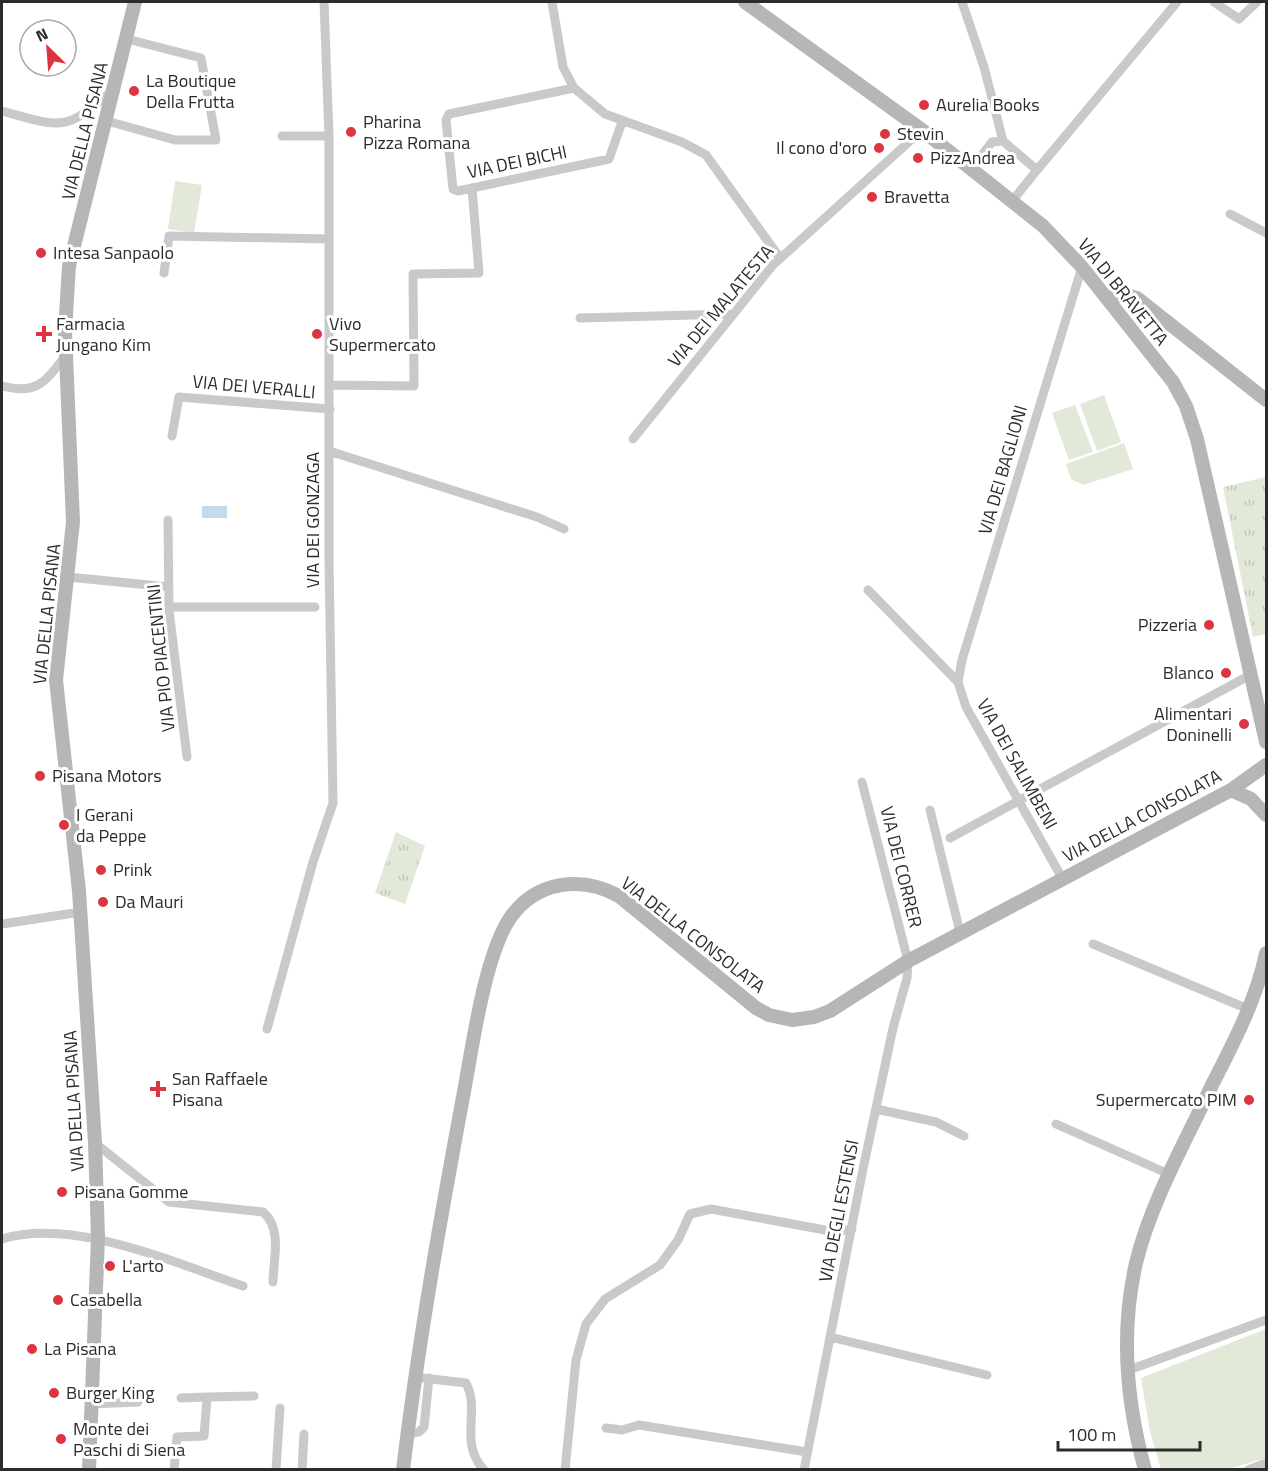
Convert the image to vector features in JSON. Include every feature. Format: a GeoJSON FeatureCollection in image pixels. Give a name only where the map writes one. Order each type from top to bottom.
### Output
{"type":"FeatureCollection","features":[{"type":"Feature","properties":{"kind":"main road","name":"VIA DELLA PISANA"},"geometry":{"type":"LineString","coordinates":[[88,1470],[98,1237],[95,1143],[74,824],[56,689],[57,659],[68,577],[74,507],[65,302],[68,273],[135,2]]}},
{"type":"Feature","properties":{"kind":"main road","name":"VIA DI BRAVETTA"},"geometry":{"type":"LineString","coordinates":[[745,2],[922,129],[1043,226],[1108,298],[1173,382],[1190,416],[1264,721],[1266,742]]}},
{"type":"Feature","properties":{"kind":"main road"},"geometry":{"type":"LineString","coordinates":[[1108,298],[1126,295],[1137,298],[1266,400]]}},
{"type":"Feature","properties":{"kind":"main road","name":"VIA DELLA CONSOLATA"},"geometry":{"type":"LineString","coordinates":[[403,1470],[407,1435],[421,1377],[478,1013],[505,928],[526,901],[543,890],[570,883],[607,889],[619,896],[750,1004],[769,1015],[786,1019],[808,1018],[830,1011],[908,961],[960,932],[1231,790],[1266,765]]}},
{"type":"Feature","properties":{"kind":"main road"},"geometry":{"type":"LineString","coordinates":[[1231,790],[1251,799],[1266,815]]}},
{"type":"Feature","properties":{"kind":"main road"},"geometry":{"type":"LineString","coordinates":[[1145,1470],[1131,1413],[1126,1371],[1127,1335],[1136,1263],[1153,1214],[1248,1009],[1266,953]]}},
{"type":"Feature","properties":{"kind":"street","name":"VIA DEI GONZAGA"},"geometry":{"type":"LineString","coordinates":[[267,1029],[313,861],[333,803],[329,451],[329,136],[324,2]]}},
{"type":"Feature","properties":{"kind":"street"},"geometry":{"type":"LineString","coordinates":[[552,2],[563,67],[574,88],[596,108],[622,122],[682,142],[706,155],[780,258]]}},
{"type":"Feature","properties":{"kind":"street"},"geometry":{"type":"LineString","coordinates":[[962,2],[984,67],[1003,141],[1037,170]]}},
{"type":"Feature","properties":{"kind":"street"},"geometry":{"type":"LineString","coordinates":[[1013,200],[1177,2]]}},
{"type":"Feature","properties":{"kind":"street"},"geometry":{"type":"LineString","coordinates":[[1214,2],[1239,19],[1257,2]]}},
{"type":"Feature","properties":{"kind":"street"},"geometry":{"type":"LineString","coordinates":[[107,121],[175,140],[216,140],[201,58],[127,39]]}},
{"type":"Feature","properties":{"kind":"street"},"geometry":{"type":"LineString","coordinates":[[2,111],[50,124],[65,124],[83,116],[115,88]]}},
{"type":"Feature","properties":{"kind":"street","name":"VIA DEI BICHI"},"geometry":{"type":"LineString","coordinates":[[574,88],[447,116],[451,186],[457,191],[609,159],[622,122]]}},
{"type":"Feature","properties":{"kind":"street","name":"VIA DEI MALATESTA"},"geometry":{"type":"LineString","coordinates":[[633,439],[732,314],[780,258],[922,129]]}},
{"type":"Feature","properties":{"kind":"street"},"geometry":{"type":"LineString","coordinates":[[282,136],[329,136]]}},
{"type":"Feature","properties":{"kind":"street"},"geometry":{"type":"LineString","coordinates":[[972,168],[992,142],[1003,141]]}},
{"type":"Feature","properties":{"kind":"street"},"geometry":{"type":"LineString","coordinates":[[330,385],[414,386],[413,274],[478,273],[472,188]]}},
{"type":"Feature","properties":{"kind":"street"},"geometry":{"type":"LineString","coordinates":[[1230,214],[1266,233]]}},
{"type":"Feature","properties":{"kind":"street"},"geometry":{"type":"LineString","coordinates":[[164,273],[169,236],[329,239]]}},
{"type":"Feature","properties":{"kind":"street","name":"VIA DEI BAGLIONI"},"geometry":{"type":"LineString","coordinates":[[958,682],[962,660],[1082,267]]}},
{"type":"Feature","properties":{"kind":"street"},"geometry":{"type":"LineString","coordinates":[[580,318],[732,314]]}},
{"type":"Feature","properties":{"kind":"street"},"geometry":{"type":"LineString","coordinates":[[2,386],[21,389],[37,387],[66,355]]}},
{"type":"Feature","properties":{"kind":"street","name":"VIA DEI VERALLI"},"geometry":{"type":"LineString","coordinates":[[172,436],[179,398],[330,409]]}},
{"type":"Feature","properties":{"kind":"street"},"geometry":{"type":"LineString","coordinates":[[329,451],[537,517],[564,529]]}},
{"type":"Feature","properties":{"kind":"street","name":"VIA PIO PIACENTINI"},"geometry":{"type":"LineString","coordinates":[[168,520],[169,607],[188,757]]}},
{"type":"Feature","properties":{"kind":"street"},"geometry":{"type":"LineString","coordinates":[[68,577],[170,587]]}},
{"type":"Feature","properties":{"kind":"street","name":"VIA DEI SALIMBENI"},"geometry":{"type":"LineString","coordinates":[[868,590],[958,682],[966,707],[1062,878]]}},
{"type":"Feature","properties":{"kind":"street"},"geometry":{"type":"LineString","coordinates":[[169,607],[315,607]]}},
{"type":"Feature","properties":{"kind":"street"},"geometry":{"type":"LineString","coordinates":[[950,838],[1251,674]]}},
{"type":"Feature","properties":{"kind":"street","name":"VIA DEI CORRER"},"geometry":{"type":"LineString","coordinates":[[862,782],[908,961]]}},
{"type":"Feature","properties":{"kind":"street"},"geometry":{"type":"LineString","coordinates":[[930,810],[960,932]]}},
{"type":"Feature","properties":{"kind":"street"},"geometry":{"type":"LineString","coordinates":[[2,924],[81,912]]}},
{"type":"Feature","properties":{"kind":"street"},"geometry":{"type":"LineString","coordinates":[[1093,944],[1248,1009]]}},
{"type":"Feature","properties":{"kind":"street","name":"VIA DEGLI ESTENSI"},"geometry":{"type":"LineString","coordinates":[[804,1470],[876,1109],[893,1028],[907,978],[908,961]]}},
{"type":"Feature","properties":{"kind":"street"},"geometry":{"type":"LineString","coordinates":[[876,1109],[936,1122],[964,1136]]}},
{"type":"Feature","properties":{"kind":"street"},"geometry":{"type":"LineString","coordinates":[[1056,1124],[1171,1175]]}},
{"type":"Feature","properties":{"kind":"street"},"geometry":{"type":"LineString","coordinates":[[95,1143],[169,1202],[263,1212],[271,1222],[275,1238],[273,1282]]}},
{"type":"Feature","properties":{"kind":"street"},"geometry":{"type":"LineString","coordinates":[[565,1470],[576,1360],[586,1324],[598,1306],[660,1265],[675,1246],[687,1216],[711,1209],[836,1232],[852,1229]]}},
{"type":"Feature","properties":{"kind":"street"},"geometry":{"type":"LineString","coordinates":[[2,1239],[28,1235],[98,1237],[243,1286]]}},
{"type":"Feature","properties":{"kind":"street"},"geometry":{"type":"LineString","coordinates":[[1126,1371],[1266,1320]]}},
{"type":"Feature","properties":{"kind":"street"},"geometry":{"type":"LineString","coordinates":[[830,1337],[987,1375]]}},
{"type":"Feature","properties":{"kind":"street"},"geometry":{"type":"LineString","coordinates":[[421,1377],[459,1380],[468,1386],[471,1450],[484,1470]]}},
{"type":"Feature","properties":{"kind":"street"},"geometry":{"type":"LineString","coordinates":[[181,1398],[254,1396]]}},
{"type":"Feature","properties":{"kind":"street"},"geometry":{"type":"LineString","coordinates":[[174,1470],[177,1437],[204,1436],[207,1397]]}},
{"type":"Feature","properties":{"kind":"street"},"geometry":{"type":"LineString","coordinates":[[91,1404],[138,1402]]}},
{"type":"Feature","properties":{"kind":"street"},"geometry":{"type":"LineString","coordinates":[[276,1470],[280,1408]]}},
{"type":"Feature","properties":{"kind":"street"},"geometry":{"type":"LineString","coordinates":[[606,1428],[622,1430],[639,1425],[807,1452]]}},
{"type":"Feature","properties":{"kind":"street"},"geometry":{"type":"LineString","coordinates":[[302,1470],[304,1434]]}},
{"type":"Feature","properties":{"kind":"street"},"geometry":{"type":"LineString","coordinates":[[1248,1470],[1266,1463]]}},
{"type":"Feature","properties":{"kind":"green space"},"geometry":{"type":"Polygon","coordinates":[[[175,181],[202,185],[194,233],[168,229],[175,181]]]}},
{"type":"Feature","properties":{"kind":"green space"},"geometry":{"type":"Polygon","coordinates":[[[1104,395],[1121,442],[1097,451],[1080,404],[1104,395]]]}},
{"type":"Feature","properties":{"kind":"green space"},"geometry":{"type":"Polygon","coordinates":[[[1075,405],[1093,452],[1069,460],[1052,413],[1075,405]]]}},
{"type":"Feature","properties":{"kind":"green space"},"geometry":{"type":"Polygon","coordinates":[[[1124,443],[1133,469],[1083,485],[1071,479],[1066,464],[1124,443]]]}},
{"type":"Feature","properties":{"kind":"green space"},"geometry":{"type":"Polygon","coordinates":[[[1266,477],[1266,634],[1253,637],[1223,487],[1266,477]]]}},
{"type":"Feature","properties":{"kind":"green space"},"geometry":{"type":"Polygon","coordinates":[[[396,832],[425,846],[405,904],[375,893],[396,832]]]}},
{"type":"Feature","properties":{"kind":"green space"},"geometry":{"type":"Polygon","coordinates":[[[1266,1329],[1266,1458],[1228,1469],[1161,1469],[1150,1432],[1141,1378],[1266,1329]]]}},
{"type":"Feature","properties":{"kind":"water"},"geometry":{"type":"Polygon","coordinates":[[[202,506],[227,506],[227,518],[202,518],[202,506]]]}},
{"type":"Feature","properties":{"kind":"place","name":"La Boutique Della Frutta"},"geometry":{"type":"Point","coordinates":[134,91]}},
{"type":"Feature","properties":{"kind":"place","name":"Aurelia Books"},"geometry":{"type":"Point","coordinates":[924,105]}},
{"type":"Feature","properties":{"kind":"place","name":"Pharina Pizza Romana"},"geometry":{"type":"Point","coordinates":[351,132]}},
{"type":"Feature","properties":{"kind":"place","name":"Stevin"},"geometry":{"type":"Point","coordinates":[885,134]}},
{"type":"Feature","properties":{"kind":"place","name":"Il cono d'oro"},"geometry":{"type":"Point","coordinates":[879,148]}},
{"type":"Feature","properties":{"kind":"place","name":"PizzAndrea"},"geometry":{"type":"Point","coordinates":[918,158]}},
{"type":"Feature","properties":{"kind":"place","name":"Bravetta"},"geometry":{"type":"Point","coordinates":[872,197]}},
{"type":"Feature","properties":{"kind":"place","name":"Intesa Sanpaolo"},"geometry":{"type":"Point","coordinates":[41,253]}},
{"type":"Feature","properties":{"kind":"place","name":"Farmacia Jungano Kim"},"geometry":{"type":"Point","coordinates":[44,334]}},
{"type":"Feature","properties":{"kind":"place","name":"Vivo Supermercato"},"geometry":{"type":"Point","coordinates":[317,334]}},
{"type":"Feature","properties":{"kind":"place","name":"Pizzeria"},"geometry":{"type":"Point","coordinates":[1209,625]}},
{"type":"Feature","properties":{"kind":"place","name":"Blanco"},"geometry":{"type":"Point","coordinates":[1226,673]}},
{"type":"Feature","properties":{"kind":"place","name":"Alimentari Doninelli"},"geometry":{"type":"Point","coordinates":[1244,724]}},
{"type":"Feature","properties":{"kind":"place","name":"Pisana Motors"},"geometry":{"type":"Point","coordinates":[40,776]}},
{"type":"Feature","properties":{"kind":"place","name":"I Gerani da Peppe"},"geometry":{"type":"Point","coordinates":[64,825]}},
{"type":"Feature","properties":{"kind":"place","name":"Prink"},"geometry":{"type":"Point","coordinates":[101,870]}},
{"type":"Feature","properties":{"kind":"place","name":"Da Mauri"},"geometry":{"type":"Point","coordinates":[103,902]}},
{"type":"Feature","properties":{"kind":"place","name":"San Raffaele Pisana"},"geometry":{"type":"Point","coordinates":[158,1089]}},
{"type":"Feature","properties":{"kind":"place","name":"Supermercato PIM"},"geometry":{"type":"Point","coordinates":[1249,1100]}},
{"type":"Feature","properties":{"kind":"place","name":"Pisana Gomme"},"geometry":{"type":"Point","coordinates":[62,1192]}},
{"type":"Feature","properties":{"kind":"place","name":"L'arto"},"geometry":{"type":"Point","coordinates":[110,1266]}},
{"type":"Feature","properties":{"kind":"place","name":"Casabella"},"geometry":{"type":"Point","coordinates":[58,1300]}},
{"type":"Feature","properties":{"kind":"place","name":"La Pisana"},"geometry":{"type":"Point","coordinates":[32,1349]}},
{"type":"Feature","properties":{"kind":"place","name":"Burger King"},"geometry":{"type":"Point","coordinates":[54,1393]}},
{"type":"Feature","properties":{"kind":"place","name":"Monte dei Paschi di Siena"},"geometry":{"type":"Point","coordinates":[61,1439]}}]}
